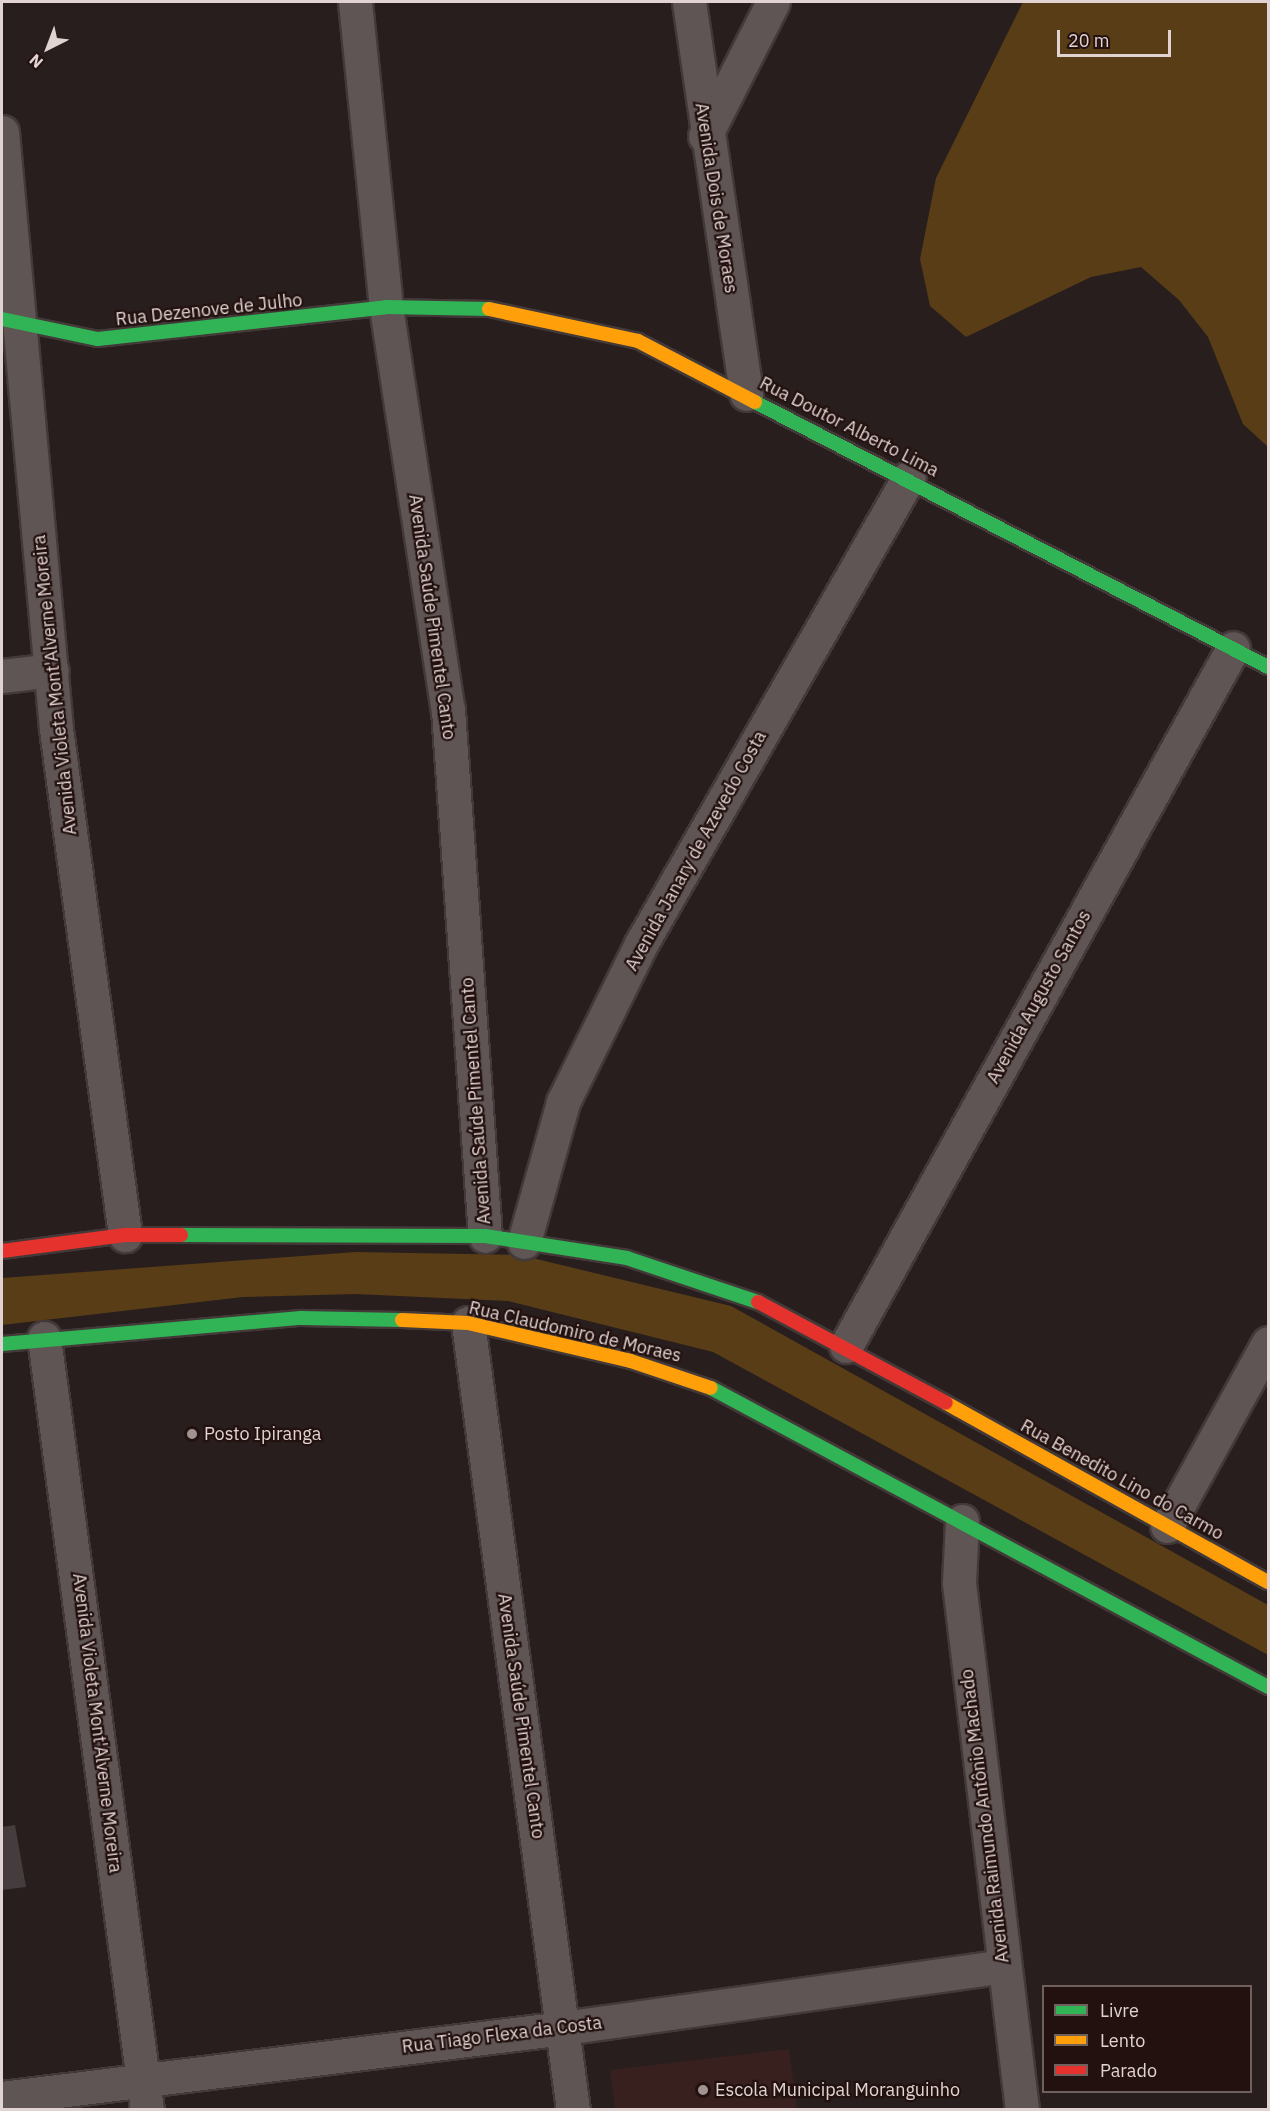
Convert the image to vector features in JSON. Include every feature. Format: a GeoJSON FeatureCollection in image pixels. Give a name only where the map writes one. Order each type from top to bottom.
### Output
{"type":"FeatureCollection","features":[{"type":"Feature","properties":{"kind":"main road","name":"Rua Doutor Alberto Lima"},"geometry":{"type":"LineString","coordinates":[[386,308],[479,307],[638,341],[909,477],[1269,667]]}},
{"type":"Feature","properties":{"kind":"main road","name":"Rua Dezenove de Julho"},"geometry":{"type":"LineString","coordinates":[[11,321],[68,337],[139,338],[386,308]]}},
{"type":"Feature","properties":{"kind":"main road"},"geometry":{"type":"LineString","coordinates":[[2,1251],[125,1235],[485,1236],[627,1258],[772,1307],[846,1346]]}},
{"type":"Feature","properties":{"kind":"main road","name":"Rua Claudomiro de Moraes"},"geometry":{"type":"LineString","coordinates":[[2,1344],[44,1338],[301,1318],[468,1323],[688,1377],[962,1521]]}},
{"type":"Feature","properties":{"kind":"main road","name":"Rua Benedito Lino do Carmo"},"geometry":{"type":"LineString","coordinates":[[846,1346],[1269,1582]]}},
{"type":"Feature","properties":{"kind":"main road"},"geometry":{"type":"LineString","coordinates":[[962,1521],[1269,1687]]}},
{"type":"Feature","properties":{"kind":"street","name":"Avenida Saúde Pimentel Canto"},"geometry":{"type":"LineString","coordinates":[[355,2],[386,308],[448,710],[485,1236]]}},
{"type":"Feature","properties":{"kind":"street","name":"Avenida Dois de Moraes"},"geometry":{"type":"LineString","coordinates":[[689,2],[705,136],[746,394]]}},
{"type":"Feature","properties":{"kind":"street"},"geometry":{"type":"LineString","coordinates":[[705,136],[773,2]]}},
{"type":"Feature","properties":{"kind":"street","name":"Avenida Violeta Mont'Alverne Moreira"},"geometry":{"type":"LineString","coordinates":[[2,132],[11,321],[52,670],[125,1235]]}},
{"type":"Feature","properties":{"kind":"street","name":"Avenida Janary de Azevedo Costa"},"geometry":{"type":"LineString","coordinates":[[524,1242],[563,1102],[641,944],[909,477]]}},
{"type":"Feature","properties":{"kind":"street","name":"Avenida Augusto Santos"},"geometry":{"type":"LineString","coordinates":[[846,1346],[1233,648]]}},
{"type":"Feature","properties":{"kind":"street"},"geometry":{"type":"LineString","coordinates":[[2,676],[52,670]]}},
{"type":"Feature","properties":{"kind":"street","name":"Avenida Saúde Pimentel Canto"},"geometry":{"type":"LineString","coordinates":[[468,1323],[573,2109]]}},
{"type":"Feature","properties":{"kind":"street","name":"Avenida Violeta Mont'Alverne Moreira"},"geometry":{"type":"LineString","coordinates":[[44,1338],[145,2094]]}},
{"type":"Feature","properties":{"kind":"street"},"geometry":{"type":"LineString","coordinates":[[1167,1526],[1269,1343]]}},
{"type":"Feature","properties":{"kind":"street","name":"Avenida Raimundo Antônio Machado"},"geometry":{"type":"LineString","coordinates":[[962,1521],[959,1583],[1002,1965],[1022,2109]]}},
{"type":"Feature","properties":{"kind":"street","name":"Rua Tiago Flexa da Costa"},"geometry":{"type":"LineString","coordinates":[[2,2098],[145,2094],[563,2028],[1002,1965]]}},
{"type":"Feature","properties":{"kind":"shaded area"},"geometry":{"type":"Polygon","coordinates":[[[1023,2],[1268,2],[1268,447],[1243,424],[1208,337],[1179,300],[1141,267],[1091,277],[966,337],[930,306],[920,259],[936,178],[1023,2]]]}},
{"type":"Feature","properties":{"kind":"shaded area"},"geometry":{"type":"Polygon","coordinates":[[[356,1252],[520,1255],[731,1306],[1268,1605],[1268,1655],[713,1352],[508,1301],[355,1294],[243,1297],[2,1325],[2,1278],[356,1252]]]}},
{"type":"Feature","properties":{"kind":"shaded area","name":"Escola Municipal Moranguinho"},"geometry":{"type":"Polygon","coordinates":[[[789,2049],[797,2109],[615,2109],[610,2070],[789,2049]]]}},
{"type":"Feature","properties":{"kind":"building"},"geometry":{"type":"Polygon","coordinates":[[[15,1825],[26,1887],[2,1890],[2,1827],[15,1825]]]}},
{"type":"Feature","properties":{"kind":"traffic: fast"},"geometry":{"type":"LineString","coordinates":[[2,319],[98,339],[386,307],[489,309]]}},
{"type":"Feature","properties":{"kind":"traffic: fast"},"geometry":{"type":"LineString","coordinates":[[755,402],[1268,667]]}},
{"type":"Feature","properties":{"kind":"traffic: fast"},"geometry":{"type":"LineString","coordinates":[[181,1235],[485,1236],[627,1258],[758,1302]]}},
{"type":"Feature","properties":{"kind":"traffic: fast"},"geometry":{"type":"LineString","coordinates":[[2,1344],[301,1318],[402,1320]]}},
{"type":"Feature","properties":{"kind":"traffic: fast"},"geometry":{"type":"LineString","coordinates":[[711,1388],[1268,1687]]}},
{"type":"Feature","properties":{"kind":"traffic: slow"},"geometry":{"type":"LineString","coordinates":[[489,309],[638,341],[755,402]]}},
{"type":"Feature","properties":{"kind":"traffic: slow"},"geometry":{"type":"LineString","coordinates":[[402,1320],[468,1323],[631,1361],[711,1388]]}},
{"type":"Feature","properties":{"kind":"traffic: slow"},"geometry":{"type":"LineString","coordinates":[[946,1403],[1268,1582]]}},
{"type":"Feature","properties":{"kind":"traffic: jam"},"geometry":{"type":"LineString","coordinates":[[2,1251],[125,1235],[181,1235]]}},
{"type":"Feature","properties":{"kind":"traffic: jam"},"geometry":{"type":"LineString","coordinates":[[758,1302],[946,1403]]}},
{"type":"Feature","properties":{"kind":"place","name":"Posto Ipiranga"},"geometry":{"type":"Point","coordinates":[192,1434]}},
{"type":"Feature","properties":{"kind":"place","name":"Escola Municipal Moranguinho"},"geometry":{"type":"Point","coordinates":[703,2090]}}]}
